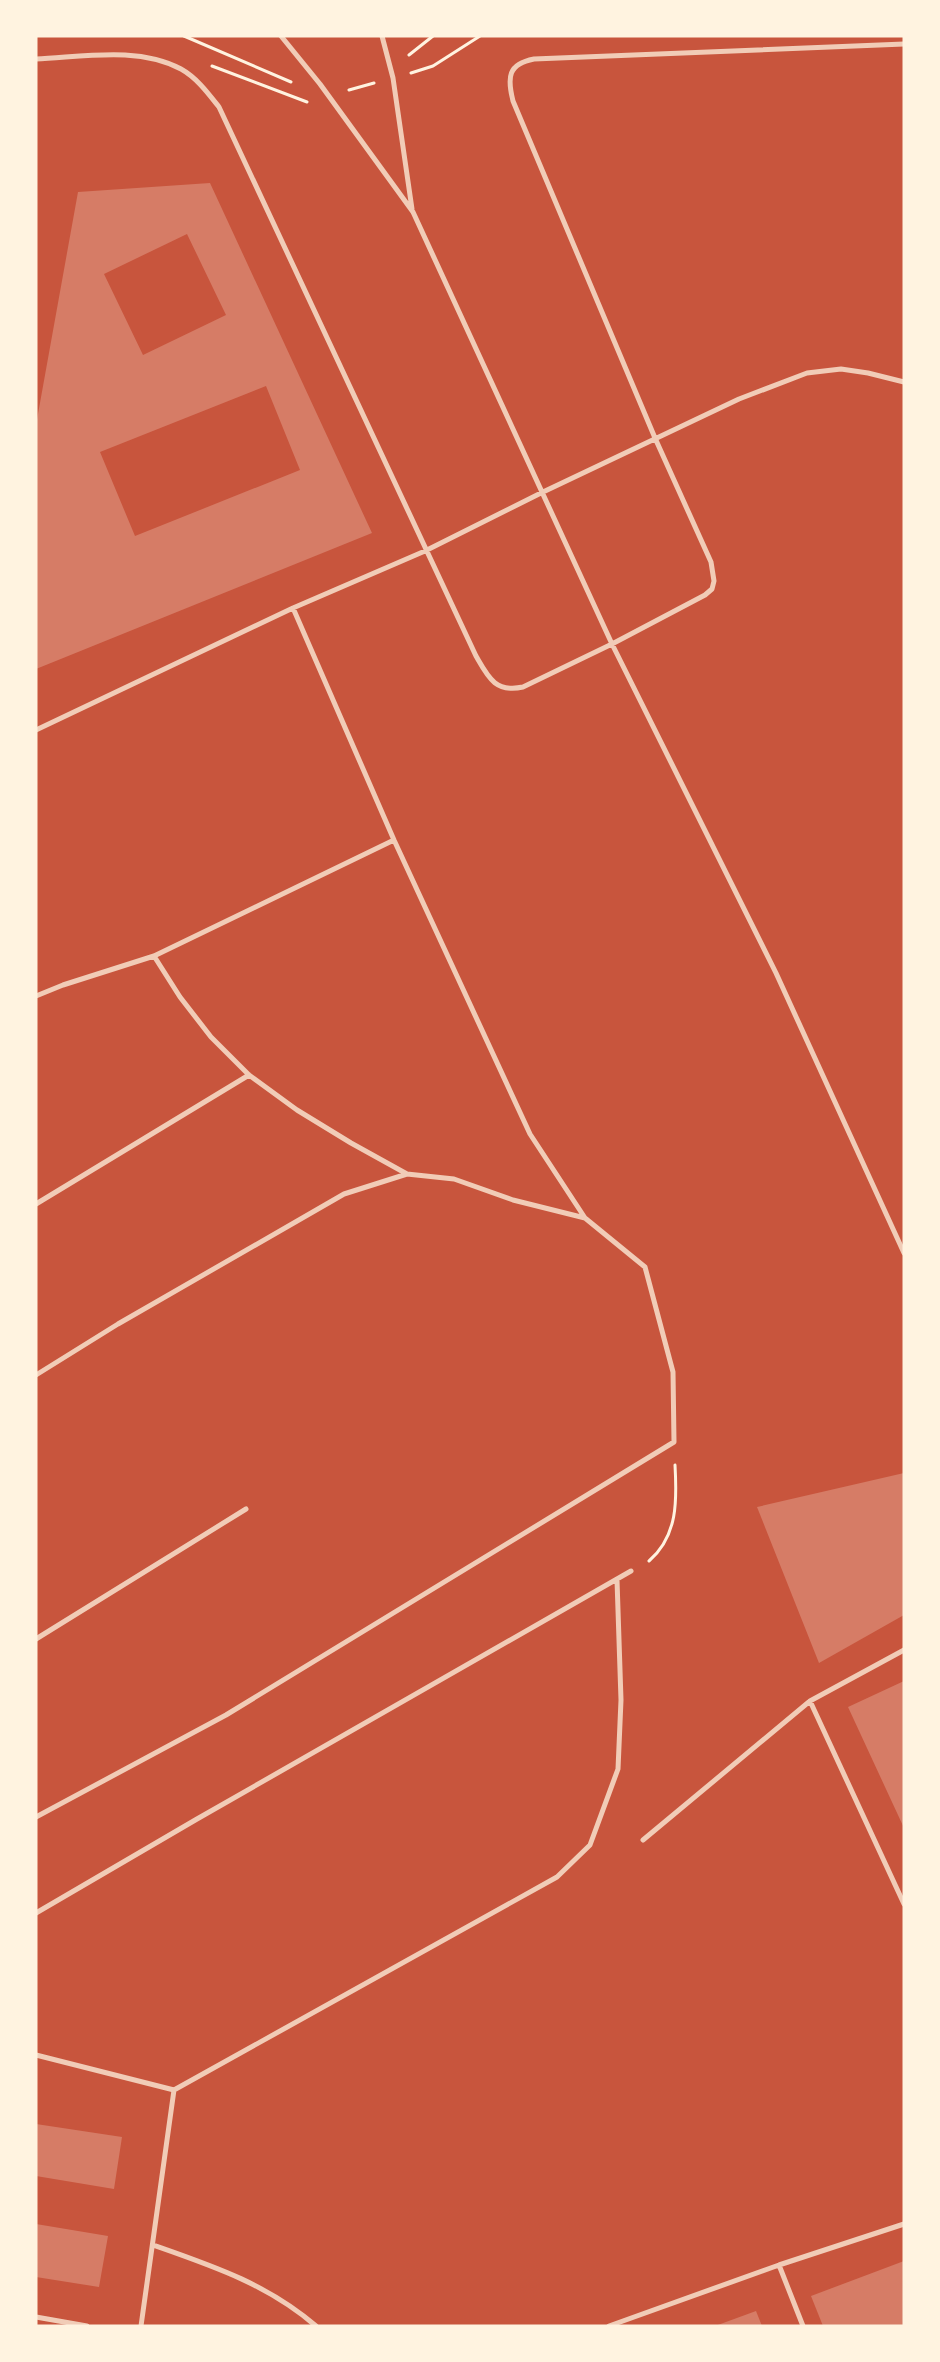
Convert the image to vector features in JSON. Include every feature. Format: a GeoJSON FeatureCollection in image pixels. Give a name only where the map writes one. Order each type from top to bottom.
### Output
{"type":"FeatureCollection","features":[{"type":"Feature","properties":{"kind":"street"},"geometry":{"type":"LineString","coordinates":[[281,36],[320,84],[413,212],[612,644],[776,973],[904,1253]]}},
{"type":"Feature","properties":{"kind":"street"},"geometry":{"type":"LineString","coordinates":[[382,36],[390,69],[413,212]]}},
{"type":"Feature","properties":{"kind":"street"},"geometry":{"type":"LineString","coordinates":[[36,59],[133,55],[162,62],[182,70],[201,85],[219,107],[425,551],[476,656],[489,678],[502,687],[512,689],[524,687],[706,595],[712,588],[714,580],[712,562],[655,438],[513,101],[510,88],[512,71],[516,65],[534,59],[904,44]]}},
{"type":"Feature","properties":{"kind":"street"},"geometry":{"type":"LineString","coordinates":[[36,730],[293,608],[425,551],[543,492],[739,399],[807,373],[841,369],[868,373],[904,382]]}},
{"type":"Feature","properties":{"kind":"street"},"geometry":{"type":"LineString","coordinates":[[36,1817],[226,1715],[674,1442],[672,1372],[645,1267],[585,1218],[530,1134],[394,840],[293,608]]}},
{"type":"Feature","properties":{"kind":"street"},"geometry":{"type":"LineString","coordinates":[[36,996],[63,985],[154,956],[394,840]]}},
{"type":"Feature","properties":{"kind":"street"},"geometry":{"type":"LineString","coordinates":[[154,956],[180,998],[211,1037],[249,1075],[297,1110],[407,1174]]}},
{"type":"Feature","properties":{"kind":"street"},"geometry":{"type":"LineString","coordinates":[[36,1204],[249,1075]]}},
{"type":"Feature","properties":{"kind":"street"},"geometry":{"type":"LineString","coordinates":[[36,1375],[118,1324],[344,1194],[407,1174],[454,1179],[513,1200],[585,1218]]}},
{"type":"Feature","properties":{"kind":"street"},"geometry":{"type":"LineString","coordinates":[[36,1639],[246,1509]]}},
{"type":"Feature","properties":{"kind":"street"},"geometry":{"type":"LineString","coordinates":[[36,1913],[197,1819],[631,1572]]}},
{"type":"Feature","properties":{"kind":"street"},"geometry":{"type":"LineString","coordinates":[[36,2055],[174,2090],[557,1878],[590,1845],[618,1769],[621,1700],[617,1580]]}},
{"type":"Feature","properties":{"kind":"street"},"geometry":{"type":"LineString","coordinates":[[643,1840],[810,1701],[904,1650]]}},
{"type":"Feature","properties":{"kind":"street"},"geometry":{"type":"LineString","coordinates":[[810,1701],[904,1904]]}},
{"type":"Feature","properties":{"kind":"street"},"geometry":{"type":"LineString","coordinates":[[141,2326],[174,2090]]}},
{"type":"Feature","properties":{"kind":"street"},"geometry":{"type":"LineString","coordinates":[[609,2326],[779,2264],[904,2224]]}},
{"type":"Feature","properties":{"kind":"street"},"geometry":{"type":"LineString","coordinates":[[153,2245],[238,2276],[276,2296],[316,2326]]}},
{"type":"Feature","properties":{"kind":"street"},"geometry":{"type":"LineString","coordinates":[[779,2264],[803,2326]]}},
{"type":"Feature","properties":{"kind":"street"},"geometry":{"type":"LineString","coordinates":[[36,2316],[87,2326]]}},
{"type":"Feature","properties":{"kind":"path"},"geometry":{"type":"LineString","coordinates":[[184,36],[294,84],[320,84]]}},
{"type":"Feature","properties":{"kind":"path"},"geometry":{"type":"LineString","coordinates":[[390,69],[433,36]]}},
{"type":"Feature","properties":{"kind":"path"},"geometry":{"type":"LineString","coordinates":[[631,1572],[651,1559],[665,1542],[674,1522],[677,1500],[674,1442]]}},
{"type":"Feature","properties":{"kind":"building"},"geometry":{"type":"Polygon","coordinates":[[[210,183],[372,533],[36,669],[36,425],[78,192],[210,183]],[[187,234],[104,274],[143,355],[226,315],[187,234]],[[266,386],[100,452],[135,536],[300,470],[266,386]]]}},
{"type":"Feature","properties":{"kind":"building"},"geometry":{"type":"Polygon","coordinates":[[[904,1473],[904,1615],[819,1663],[757,1507],[904,1473]]]}},
{"type":"Feature","properties":{"kind":"building"},"geometry":{"type":"Polygon","coordinates":[[[904,1681],[904,1828],[848,1707],[904,1681]]]}},
{"type":"Feature","properties":{"kind":"building"},"geometry":{"type":"Polygon","coordinates":[[[36,2124],[122,2137],[114,2189],[36,2176],[36,2124]]]}},
{"type":"Feature","properties":{"kind":"building"},"geometry":{"type":"Polygon","coordinates":[[[36,2224],[108,2236],[99,2287],[36,2277],[36,2224]]]}},
{"type":"Feature","properties":{"kind":"building"},"geometry":{"type":"Polygon","coordinates":[[[904,2261],[904,2326],[823,2326],[811,2296],[904,2261]]]}},
{"type":"Feature","properties":{"kind":"building"},"geometry":{"type":"Polygon","coordinates":[[[756,2311],[762,2326],[715,2326],[756,2311]]]}}]}
